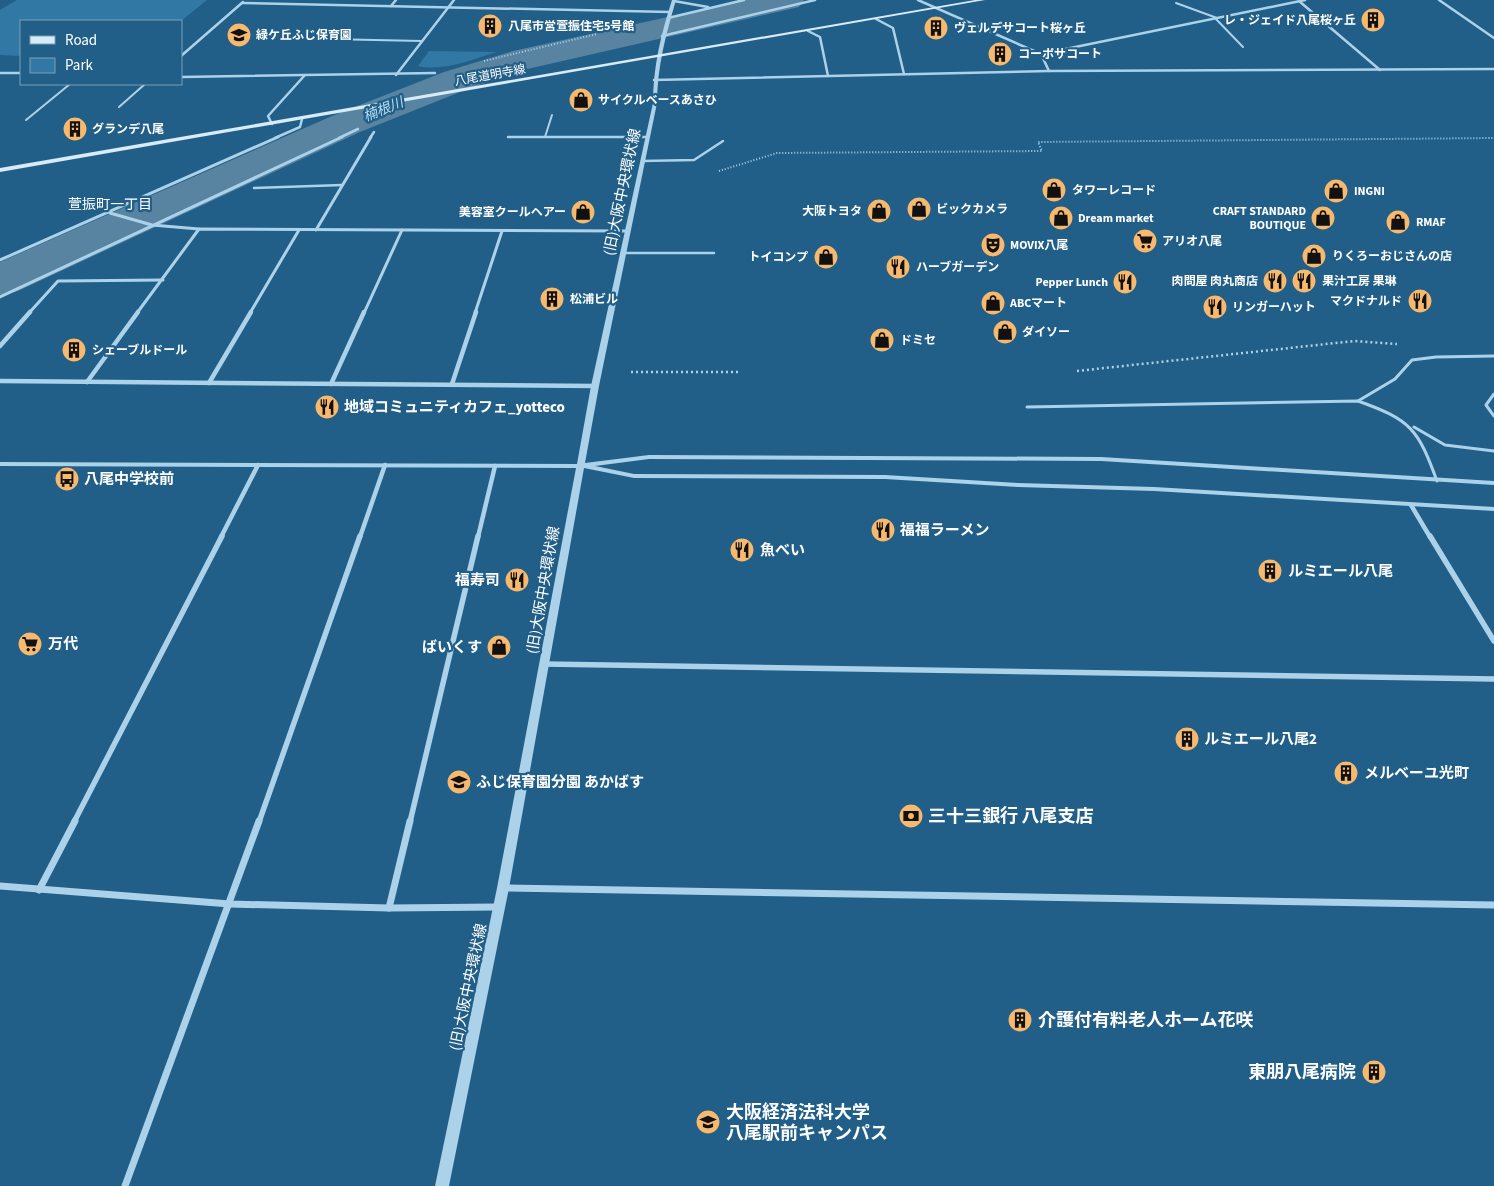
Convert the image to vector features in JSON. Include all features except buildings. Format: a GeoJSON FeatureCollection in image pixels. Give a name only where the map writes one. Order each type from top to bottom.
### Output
{"type":"FeatureCollection","features":[{"type":"Feature","properties":{"kind":"main road","name":"八尾道明寺線"},"geometry":{"type":"LineString","coordinates":[[0,170],[983,0]]}},
{"type":"Feature","properties":{"kind":"street"},"geometry":{"type":"LineString","coordinates":[[182,55],[246,0]]}},
{"type":"Feature","properties":{"kind":"street"},"geometry":{"type":"LineString","coordinates":[[316,4],[321,0]]}},
{"type":"Feature","properties":{"kind":"street"},"geometry":{"type":"LineString","coordinates":[[390,6],[396,0]]}},
{"type":"Feature","properties":{"kind":"street"},"geometry":{"type":"LineString","coordinates":[[396,75],[454,0]]}},
{"type":"Feature","properties":{"kind":"street"},"geometry":{"type":"LineString","coordinates":[[674,0],[714,7]]}},
{"type":"Feature","properties":{"kind":"street","name":"(旧)大阪中央環状線"},"geometry":{"type":"LineString","coordinates":[[442,1186],[503,888],[579,466],[655,103],[654,80],[657,57],[674,0]]}},
{"type":"Feature","properties":{"kind":"street"},"geometry":{"type":"LineString","coordinates":[[668,18],[744,0]]}},
{"type":"Feature","properties":{"kind":"street"},"geometry":{"type":"LineString","coordinates":[[662,36],[815,0]]}},
{"type":"Feature","properties":{"kind":"street"},"geometry":{"type":"LineString","coordinates":[[918,0],[1041,54],[1305,0]]}},
{"type":"Feature","properties":{"kind":"street"},"geometry":{"type":"LineString","coordinates":[[1299,0],[1381,70]]}},
{"type":"Feature","properties":{"kind":"street"},"geometry":{"type":"LineString","coordinates":[[1439,0],[1494,38]]}},
{"type":"Feature","properties":{"kind":"street"},"geometry":{"type":"LineString","coordinates":[[242,3],[670,12]]}},
{"type":"Feature","properties":{"kind":"street"},"geometry":{"type":"LineString","coordinates":[[876,19],[893,28],[904,74]]}},
{"type":"Feature","properties":{"kind":"street"},"geometry":{"type":"LineString","coordinates":[[808,31],[820,37],[828,76]]}},
{"type":"Feature","properties":{"kind":"street"},"geometry":{"type":"LineString","coordinates":[[1041,54],[1049,71]]}},
{"type":"Feature","properties":{"kind":"street"},"geometry":{"type":"LineString","coordinates":[[654,80],[1049,71],[1494,69]]}},
{"type":"Feature","properties":{"kind":"street"},"geometry":{"type":"LineString","coordinates":[[0,73],[20,73]]}},
{"type":"Feature","properties":{"kind":"street"},"geometry":{"type":"LineString","coordinates":[[182,77],[434,73]]}},
{"type":"Feature","properties":{"kind":"street"},"geometry":{"type":"LineString","coordinates":[[272,124],[268,116],[305,75]]}},
{"type":"Feature","properties":{"kind":"street"},"geometry":{"type":"LineString","coordinates":[[0,260],[110,213],[300,127],[302,119]]}},
{"type":"Feature","properties":{"kind":"street"},"geometry":{"type":"LineString","coordinates":[[0,297],[358,129]]}},
{"type":"Feature","properties":{"kind":"street"},"geometry":{"type":"LineString","coordinates":[[316,230],[374,132]]}},
{"type":"Feature","properties":{"kind":"street"},"geometry":{"type":"LineString","coordinates":[[110,213],[152,225],[199,230],[627,231]]}},
{"type":"Feature","properties":{"kind":"street"},"geometry":{"type":"LineString","coordinates":[[87,382],[199,230]]}},
{"type":"Feature","properties":{"kind":"street"},"geometry":{"type":"LineString","coordinates":[[209,383],[299,230]]}},
{"type":"Feature","properties":{"kind":"street"},"geometry":{"type":"LineString","coordinates":[[331,384],[402,230]]}},
{"type":"Feature","properties":{"kind":"street"},"geometry":{"type":"LineString","coordinates":[[452,384],[502,231]]}},
{"type":"Feature","properties":{"kind":"street"},"geometry":{"type":"LineString","coordinates":[[0,346],[58,281],[163,280]]}},
{"type":"Feature","properties":{"kind":"street"},"geometry":{"type":"LineString","coordinates":[[0,381],[595,386]]}},
{"type":"Feature","properties":{"kind":"street"},"geometry":{"type":"LineString","coordinates":[[0,464],[579,466],[649,457],[1101,459],[1494,483]]}},
{"type":"Feature","properties":{"kind":"street"},"geometry":{"type":"LineString","coordinates":[[39,890],[258,465]]}},
{"type":"Feature","properties":{"kind":"street"},"geometry":{"type":"LineString","coordinates":[[124,1186],[230,904],[385,465]]}},
{"type":"Feature","properties":{"kind":"street"},"geometry":{"type":"LineString","coordinates":[[389,908],[495,466]]}},
{"type":"Feature","properties":{"kind":"street"},"geometry":{"type":"LineString","coordinates":[[579,466],[634,476],[885,477],[1018,485],[1164,490],[1494,509]]}},
{"type":"Feature","properties":{"kind":"street"},"geometry":{"type":"LineString","coordinates":[[1411,505],[1494,641]]}},
{"type":"Feature","properties":{"kind":"street"},"geometry":{"type":"LineString","coordinates":[[544,664],[1494,679]]}},
{"type":"Feature","properties":{"kind":"street"},"geometry":{"type":"LineString","coordinates":[[0,886],[230,904],[389,908],[499,908]]}},
{"type":"Feature","properties":{"kind":"street"},"geometry":{"type":"LineString","coordinates":[[503,888],[1494,905]]}},
{"type":"Feature","properties":{"kind":"lane"},"geometry":{"type":"LineString","coordinates":[[1176,3],[1216,18],[1243,47]]}},
{"type":"Feature","properties":{"kind":"lane"},"geometry":{"type":"LineString","coordinates":[[280,38],[422,41]]}},
{"type":"Feature","properties":{"kind":"lane"},"geometry":{"type":"LineString","coordinates":[[26,120],[69,85]]}},
{"type":"Feature","properties":{"kind":"lane"},"geometry":{"type":"LineString","coordinates":[[118,108],[144,85]]}},
{"type":"Feature","properties":{"kind":"lane"},"geometry":{"type":"LineString","coordinates":[[545,137],[552,115]]}},
{"type":"Feature","properties":{"kind":"lane"},"geometry":{"type":"LineString","coordinates":[[508,137],[648,137]]}},
{"type":"Feature","properties":{"kind":"lane"},"geometry":{"type":"LineString","coordinates":[[642,161],[694,160],[723,141]]}},
{"type":"Feature","properties":{"kind":"lane"},"geometry":{"type":"LineString","coordinates":[[254,188],[342,185]]}},
{"type":"Feature","properties":{"kind":"lane"},"geometry":{"type":"LineString","coordinates":[[623,253],[714,253]]}},
{"type":"Feature","properties":{"kind":"lane"},"geometry":{"type":"LineString","coordinates":[[1358,401],[1395,379],[1412,360],[1436,357],[1494,356]]}},
{"type":"Feature","properties":{"kind":"lane"},"geometry":{"type":"LineString","coordinates":[[1494,394],[1486,405],[1494,416]]}},
{"type":"Feature","properties":{"kind":"lane"},"geometry":{"type":"LineString","coordinates":[[1027,407],[1358,401],[1393,413],[1445,445],[1494,451]]}},
{"type":"Feature","properties":{"kind":"lane"},"geometry":{"type":"LineString","coordinates":[[1412,426],[1426,451],[1437,481]]}},
{"type":"Feature","properties":{"kind":"path"},"geometry":{"type":"LineString","coordinates":[[481,62],[602,33]]}},
{"type":"Feature","properties":{"kind":"path"},"geometry":{"type":"LineString","coordinates":[[712,171],[722,171],[777,152],[1042,151],[1038,142],[1494,138]]}},
{"type":"Feature","properties":{"kind":"path"},"geometry":{"type":"LineString","coordinates":[[1077,371],[1354,341],[1400,345]]}},
{"type":"Feature","properties":{"kind":"path"},"geometry":{"type":"LineString","coordinates":[[631,372],[740,372]]}},
{"type":"Feature","properties":{"kind":"green space"},"geometry":{"type":"Polygon","coordinates":[[[17,0],[207,0],[182,20],[20,20],[20,56],[0,55],[0,10],[17,0]]]}},
{"type":"Feature","properties":{"kind":"green space"},"geometry":{"type":"Polygon","coordinates":[[[429,51],[497,52],[448,66],[418,66],[429,51]]]}},
{"type":"Feature","properties":{"kind":"waterway","name":"楠根川"},"geometry":{"type":"LineString","coordinates":[[0,280],[346,124],[457,80],[513,62],[788,0]]}},
{"type":"Feature","properties":{"kind":"place","name":"レ・ジェイド八尾桜ヶ丘"},"geometry":{"type":"Point","coordinates":[1373,20]}},
{"type":"Feature","properties":{"kind":"place","name":"八尾市営萱振住宅5号館"},"geometry":{"type":"Point","coordinates":[490,26]}},
{"type":"Feature","properties":{"kind":"place","name":"ヴェルデサコート桜ヶ丘"},"geometry":{"type":"Point","coordinates":[936,28]}},
{"type":"Feature","properties":{"kind":"place","name":"緑ケ丘ふじ保育園"},"geometry":{"type":"Point","coordinates":[239,35]}},
{"type":"Feature","properties":{"kind":"place","name":"コーポサコート"},"geometry":{"type":"Point","coordinates":[1000,54]}},
{"type":"Feature","properties":{"kind":"place","name":"サイクルベースあさひ"},"geometry":{"type":"Point","coordinates":[581,100]}},
{"type":"Feature","properties":{"kind":"place","name":"グランデ八尾"},"geometry":{"type":"Point","coordinates":[75,129]}},
{"type":"Feature","properties":{"kind":"place","name":"タワーレコード"},"geometry":{"type":"Point","coordinates":[1054,190]}},
{"type":"Feature","properties":{"kind":"place","name":"INGNI"},"geometry":{"type":"Point","coordinates":[1336,191]}},
{"type":"Feature","properties":{"kind":"place","name":"ビックカメラ"},"geometry":{"type":"Point","coordinates":[919,209]}},
{"type":"Feature","properties":{"kind":"place","name":"大阪トヨタ"},"geometry":{"type":"Point","coordinates":[879,211]}},
{"type":"Feature","properties":{"kind":"place","name":"美容室クールヘアー"},"geometry":{"type":"Point","coordinates":[583,212]}},
{"type":"Feature","properties":{"kind":"place","name":"Dream market"},"geometry":{"type":"Point","coordinates":[1061,218]}},
{"type":"Feature","properties":{"kind":"place","name":"CRAFT STANDARD BOUTIQUE"},"geometry":{"type":"Point","coordinates":[1323,218]}},
{"type":"Feature","properties":{"kind":"place","name":"RMAF"},"geometry":{"type":"Point","coordinates":[1398,222]}},
{"type":"Feature","properties":{"kind":"place","name":"アリオ八尾"},"geometry":{"type":"Point","coordinates":[1145,241]}},
{"type":"Feature","properties":{"kind":"place","name":"MOVIX八尾"},"geometry":{"type":"Point","coordinates":[993,245]}},
{"type":"Feature","properties":{"kind":"place","name":"りくろーおじさんの店"},"geometry":{"type":"Point","coordinates":[1314,256]}},
{"type":"Feature","properties":{"kind":"place","name":"トイコンプ"},"geometry":{"type":"Point","coordinates":[826,257]}},
{"type":"Feature","properties":{"kind":"place","name":"ハーブガーデン"},"geometry":{"type":"Point","coordinates":[898,267]}},
{"type":"Feature","properties":{"kind":"place","name":"肉問屋 肉丸商店"},"geometry":{"type":"Point","coordinates":[1275,281]}},
{"type":"Feature","properties":{"kind":"place","name":"果汁工房 果琳"},"geometry":{"type":"Point","coordinates":[1304,281]}},
{"type":"Feature","properties":{"kind":"place","name":"Pepper Lunch"},"geometry":{"type":"Point","coordinates":[1125,282]}},
{"type":"Feature","properties":{"kind":"place","name":"松浦ビル"},"geometry":{"type":"Point","coordinates":[552,299]}},
{"type":"Feature","properties":{"kind":"place","name":"マクドナルド"},"geometry":{"type":"Point","coordinates":[1420,301]}},
{"type":"Feature","properties":{"kind":"place","name":"ABCマート"},"geometry":{"type":"Point","coordinates":[993,303]}},
{"type":"Feature","properties":{"kind":"place","name":"リンガーハット"},"geometry":{"type":"Point","coordinates":[1215,307]}},
{"type":"Feature","properties":{"kind":"place","name":"ダイソー"},"geometry":{"type":"Point","coordinates":[1005,332]}},
{"type":"Feature","properties":{"kind":"place","name":"ドミセ"},"geometry":{"type":"Point","coordinates":[882,340]}},
{"type":"Feature","properties":{"kind":"place","name":"シェーブルドール"},"geometry":{"type":"Point","coordinates":[74,350]}},
{"type":"Feature","properties":{"kind":"place","name":"地域コミュニティカフェ_yotteco"},"geometry":{"type":"Point","coordinates":[327,407]}},
{"type":"Feature","properties":{"kind":"place","name":"八尾中学校前"},"geometry":{"type":"Point","coordinates":[67,479]}},
{"type":"Feature","properties":{"kind":"place","name":"福福ラーメン"},"geometry":{"type":"Point","coordinates":[883,530]}},
{"type":"Feature","properties":{"kind":"place","name":"魚べい"},"geometry":{"type":"Point","coordinates":[742,550]}},
{"type":"Feature","properties":{"kind":"place","name":"ルミエール八尾"},"geometry":{"type":"Point","coordinates":[1270,571]}},
{"type":"Feature","properties":{"kind":"place","name":"福寿司"},"geometry":{"type":"Point","coordinates":[517,580]}},
{"type":"Feature","properties":{"kind":"place","name":"万代"},"geometry":{"type":"Point","coordinates":[30,644]}},
{"type":"Feature","properties":{"kind":"place","name":"ばいくす"},"geometry":{"type":"Point","coordinates":[499,647]}},
{"type":"Feature","properties":{"kind":"place","name":"ルミエール八尾2"},"geometry":{"type":"Point","coordinates":[1187,739]}},
{"type":"Feature","properties":{"kind":"place","name":"メルベーユ光町"},"geometry":{"type":"Point","coordinates":[1346,773]}},
{"type":"Feature","properties":{"kind":"place","name":"ふじ保育園分園 あかばす"},"geometry":{"type":"Point","coordinates":[459,782]}},
{"type":"Feature","properties":{"kind":"place","name":"三十三銀行 八尾支店"},"geometry":{"type":"Point","coordinates":[911,816]}},
{"type":"Feature","properties":{"kind":"place","name":"介護付有料老人ホーム花咲"},"geometry":{"type":"Point","coordinates":[1020,1020]}},
{"type":"Feature","properties":{"kind":"place","name":"東朋八尾病院"},"geometry":{"type":"Point","coordinates":[1374,1072]}},
{"type":"Feature","properties":{"kind":"place","name":"大阪経済法科大学 八尾駅前キャンパス"},"geometry":{"type":"Point","coordinates":[708,1122]}},
{"type":"Feature","properties":{"kind":"district","name":"萱振町一丁目"},"geometry":{"type":"Point","coordinates":[110,204]}}]}
